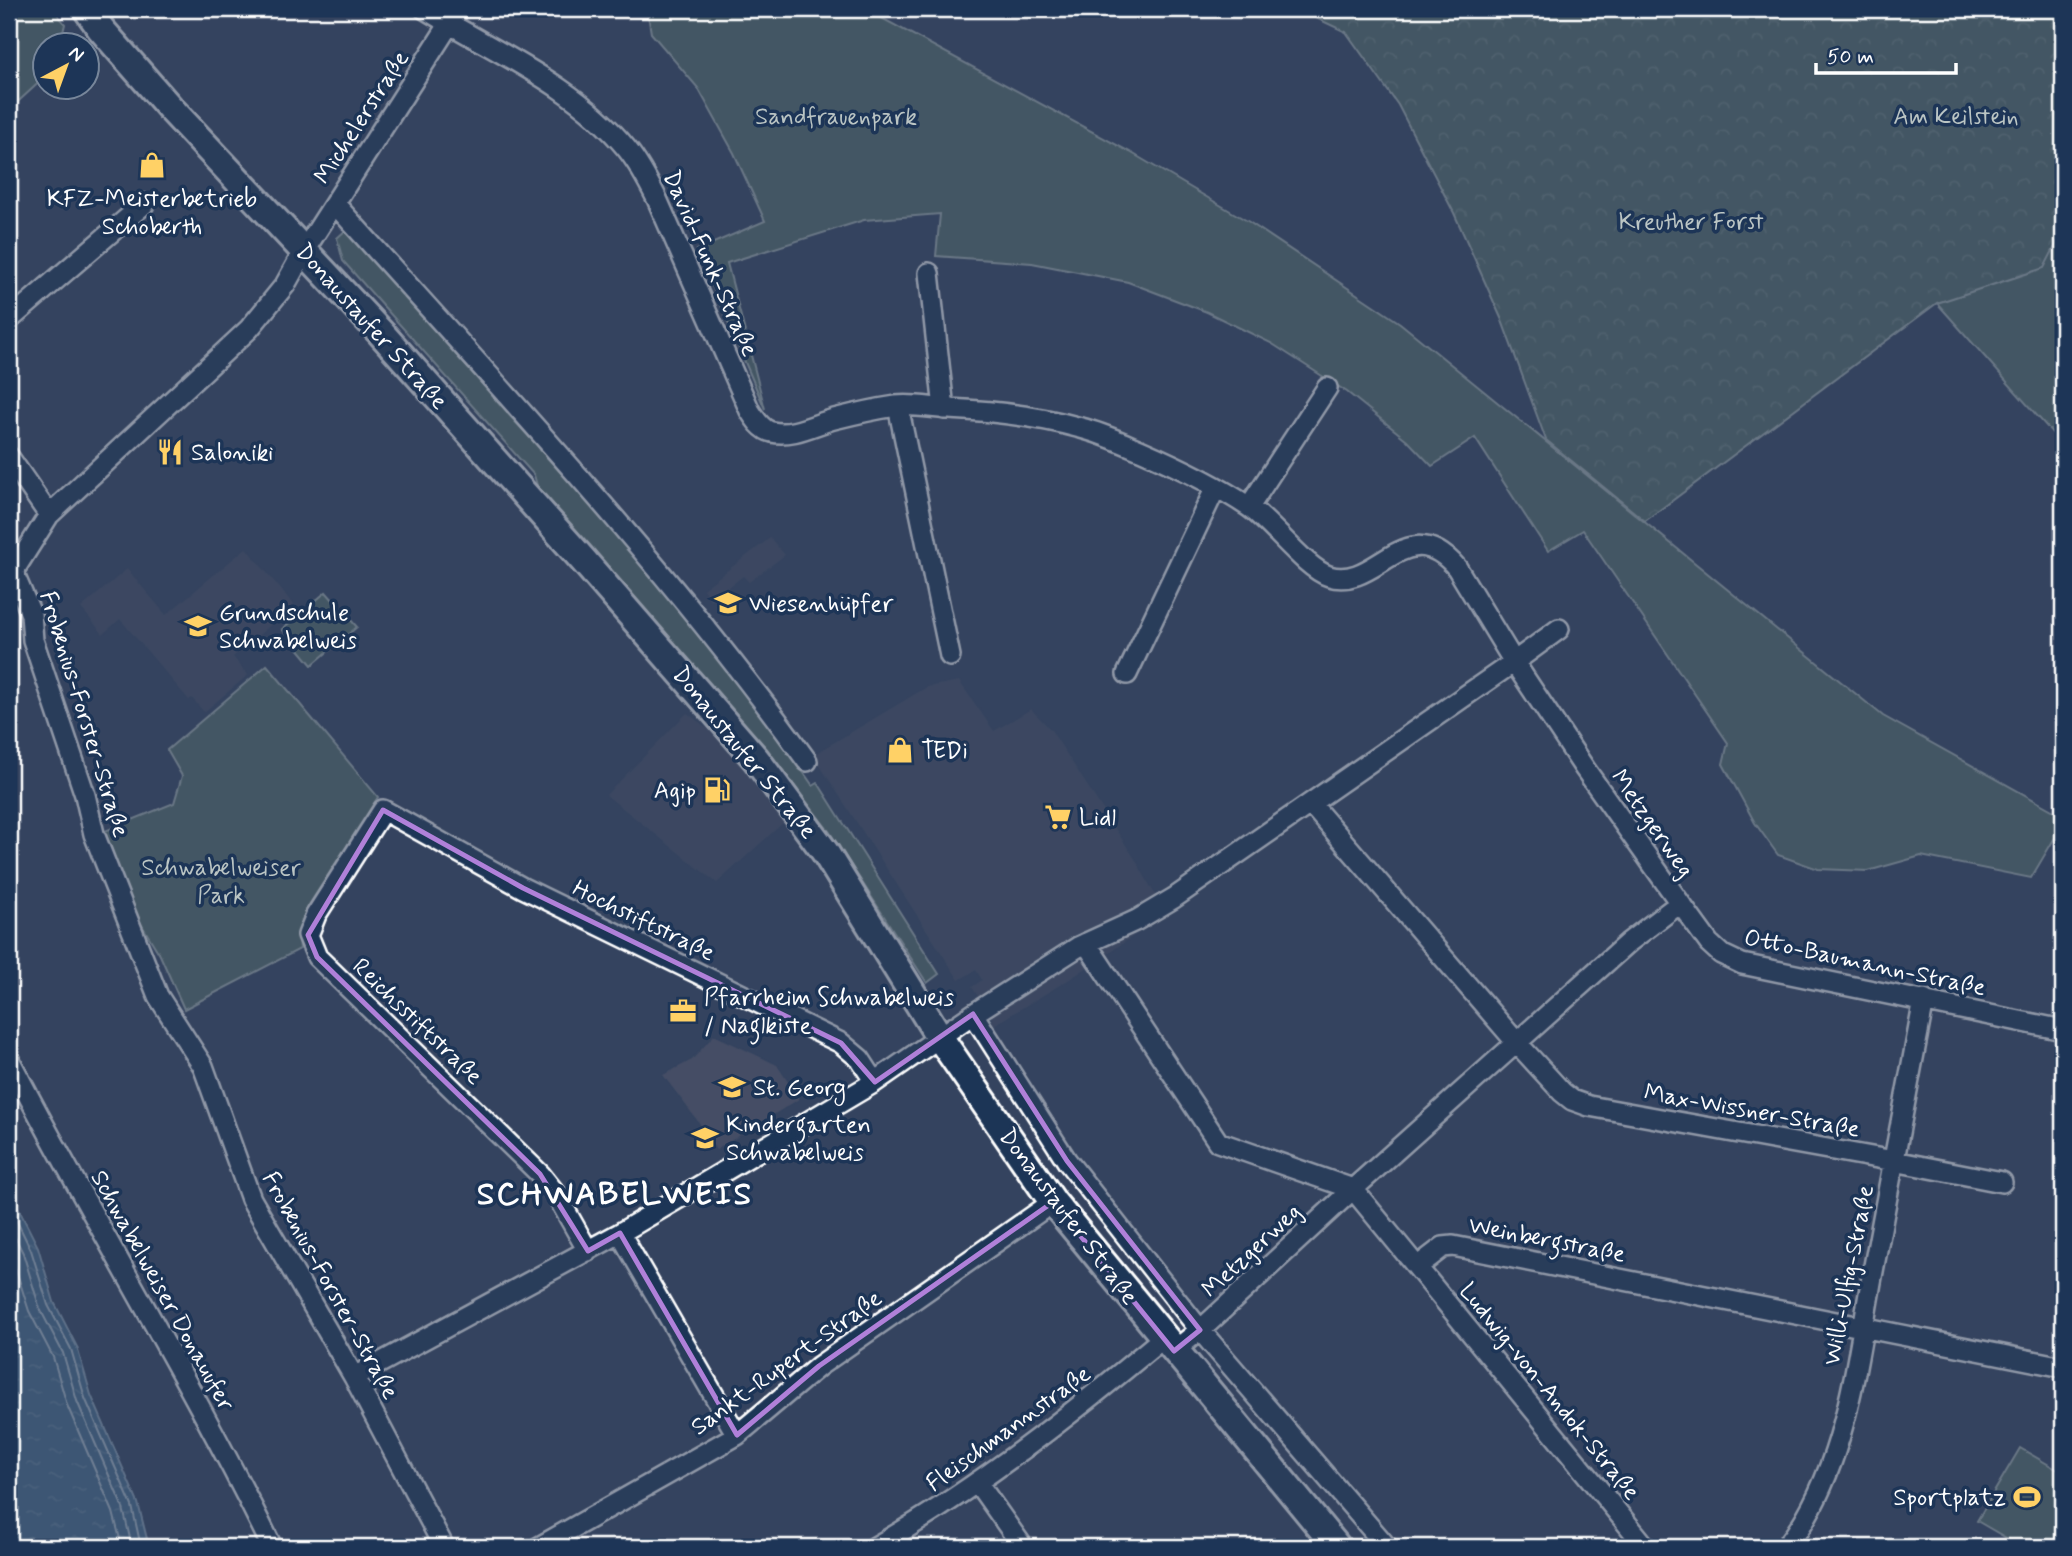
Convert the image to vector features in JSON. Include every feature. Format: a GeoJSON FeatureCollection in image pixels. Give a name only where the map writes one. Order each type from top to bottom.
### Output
{"type":"FeatureCollection","features":[{"type":"Feature","properties":{"kind":"main road","name":"Donaustaufer Straße"},"geometry":{"type":"LineString","coordinates":[[87,9],[101,29],[171,109],[381,333],[579,563],[716,712],[784,795],[825,852],[940,1038],[1053,1202],[1337,1547]]}},
{"type":"Feature","properties":{"kind":"street","name":"David-Funk-Straße"},"geometry":{"type":"LineString","coordinates":[[425,9],[454,16],[547,80],[583,105],[626,148],[644,173],[657,199],[750,411],[758,423],[770,432],[786,433],[833,419],[898,406],[987,411],[1081,428],[1174,465],[1216,487],[1249,507],[1311,565],[1328,576],[1344,578],[1362,572],[1410,547],[1430,547],[1445,554],[1457,568],[1514,662]]}},
{"type":"Feature","properties":{"kind":"street","name":"Michelerstraße"},"geometry":{"type":"LineString","coordinates":[[11,573],[49,515],[249,329],[285,285],[454,16]]}},
{"type":"Feature","properties":{"kind":"street"},"geometry":{"type":"LineString","coordinates":[[9,320],[144,204]]}},
{"type":"Feature","properties":{"kind":"street","name":"Donaustaufer Straße"},"geometry":{"type":"LineString","coordinates":[[335,204],[677,590],[741,670],[807,761]]}},
{"type":"Feature","properties":{"kind":"street"},"geometry":{"type":"LineString","coordinates":[[929,273],[944,409]]}},
{"type":"Feature","properties":{"kind":"street"},"geometry":{"type":"LineString","coordinates":[[1249,507],[1327,388]]}},
{"type":"Feature","properties":{"kind":"street"},"geometry":{"type":"LineString","coordinates":[[898,406],[950,656]]}},
{"type":"Feature","properties":{"kind":"street"},"geometry":{"type":"LineString","coordinates":[[9,457],[49,515]]}},
{"type":"Feature","properties":{"kind":"street"},"geometry":{"type":"LineString","coordinates":[[1127,674],[1216,487]]}},
{"type":"Feature","properties":{"kind":"street","name":"Frobenius-Forster-Straße"},"geometry":{"type":"LineString","coordinates":[[11,573],[31,614],[33,640],[85,794],[94,834],[158,996],[203,1066],[251,1199],[354,1377],[443,1547]]}},
{"type":"Feature","properties":{"kind":"street"},"geometry":{"type":"LineString","coordinates":[[354,1377],[620,1233],[874,1082],[1086,943],[1137,920],[1174,898],[1559,629]]}},
{"type":"Feature","properties":{"kind":"street","name":"Metzgerweg"},"geometry":{"type":"LineString","coordinates":[[1169,1345],[1200,1329],[1629,942],[1680,903],[1585,769],[1514,662]]}},
{"type":"Feature","properties":{"kind":"street"},"geometry":{"type":"LineString","coordinates":[[1311,804],[1517,1043]]}},
{"type":"Feature","properties":{"kind":"street","name":"Hochstiftstraße"},"geometry":{"type":"LineString","coordinates":[[383,810],[523,888],[841,1043],[860,1059],[874,1082]]}},
{"type":"Feature","properties":{"kind":"street","name":"Reichsstiftstraße"},"geometry":{"type":"LineString","coordinates":[[383,810],[316,915],[308,935],[317,957],[540,1174],[556,1194],[588,1251]]}},
{"type":"Feature","properties":{"kind":"street","name":"Otto-Baumann-Straße"},"geometry":{"type":"LineString","coordinates":[[1680,903],[1709,943],[1721,954],[1742,964],[2063,1030]]}},
{"type":"Feature","properties":{"kind":"street"},"geometry":{"type":"LineString","coordinates":[[1086,943],[1218,1142],[1353,1189],[1417,1266]]}},
{"type":"Feature","properties":{"kind":"street","name":"Willi-Ulfig-Straße"},"geometry":{"type":"LineString","coordinates":[[1786,1547],[1823,1484],[1838,1442],[1854,1376],[1924,1000]]}},
{"type":"Feature","properties":{"kind":"street","name":"Donaustaufer Straße"},"geometry":{"type":"LineString","coordinates":[[974,1014],[1067,1161],[1200,1329],[1387,1547]]}},
{"type":"Feature","properties":{"kind":"street","name":"Max-Wissner-Straße"},"geometry":{"type":"LineString","coordinates":[[1517,1043],[1562,1092],[1572,1100],[1589,1106],[2002,1182]]}},
{"type":"Feature","properties":{"kind":"street","name":"Schwabelweiser Donauufer"},"geometry":{"type":"LineString","coordinates":[[9,1059],[56,1149],[195,1397],[272,1547]]}},
{"type":"Feature","properties":{"kind":"street","name":"Sankt-Rupert-Straße"},"geometry":{"type":"LineString","coordinates":[[539,1547],[737,1435],[819,1366],[1053,1202]]}},
{"type":"Feature","properties":{"kind":"street"},"geometry":{"type":"LineString","coordinates":[[620,1233],[737,1435]]}},
{"type":"Feature","properties":{"kind":"street","name":"Weinbergstraße"},"geometry":{"type":"LineString","coordinates":[[1417,1266],[1443,1247],[1453,1246],[2063,1367]]}},
{"type":"Feature","properties":{"kind":"street","name":"Ludwig-von-Andok-Straße"},"geometry":{"type":"LineString","coordinates":[[1417,1266],[1646,1547]]}},
{"type":"Feature","properties":{"kind":"street","name":"Fleischmannstraße"},"geometry":{"type":"LineString","coordinates":[[875,1547],[927,1517],[1104,1388],[1169,1345]]}},
{"type":"Feature","properties":{"kind":"street"},"geometry":{"type":"LineString","coordinates":[[977,1482],[1023,1547]]}},
{"type":"Feature","properties":{"kind":"highlighted area"},"geometry":{"type":"Polygon","coordinates":[[[383,810],[523,888],[841,1043],[875,1082],[973,1014],[1067,1161],[1200,1330],[1174,1351],[1053,1202],[819,1366],[737,1435],[620,1233],[588,1251],[540,1174],[317,957],[308,935],[383,810]]]}},
{"type":"Feature","properties":{"kind":"shaded area"},"geometry":{"type":"Polygon","coordinates":[[[770,538],[785,555],[749,582],[743,576],[711,601],[703,589],[770,538]]]}},
{"type":"Feature","properties":{"kind":"shaded area","name":"Grundschule Schwabelweis"},"geometry":{"type":"Polygon","coordinates":[[[246,548],[294,605],[233,657],[248,675],[204,712],[192,698],[189,700],[120,619],[103,634],[81,608],[127,569],[166,615],[246,548]]]}},
{"type":"Feature","properties":{"kind":"shaded area"},"geometry":{"type":"Polygon","coordinates":[[[959,681],[994,731],[1031,709],[1051,730],[1135,859],[1166,914],[1073,977],[994,1025],[972,987],[982,980],[976,970],[959,980],[813,755],[927,687],[959,681]]]}},
{"type":"Feature","properties":{"kind":"shaded area"},"geometry":{"type":"Polygon","coordinates":[[[687,713],[718,736],[785,821],[717,883],[606,795],[687,713]]]}},
{"type":"Feature","properties":{"kind":"shaded area","name":"St. Georg"},"geometry":{"type":"Polygon","coordinates":[[[714,1035],[777,1065],[799,1099],[716,1150],[663,1075],[692,1060],[714,1035]]]}},
{"type":"Feature","properties":{"kind":"green space"},"geometry":{"type":"Polygon","coordinates":[[[9,9],[53,9],[65,24],[63,32],[32,32],[32,89],[9,110],[9,9]]]}},
{"type":"Feature","properties":{"kind":"green space","name":"Sandfrauenpark"},"geometry":{"type":"Polygon","coordinates":[[[647,9],[865,9],[1130,152],[1249,222],[1400,323],[1883,716],[2063,816],[2063,824],[2031,878],[1921,856],[1868,871],[1818,869],[1778,855],[1755,823],[1723,764],[1728,743],[1583,530],[1548,551],[1475,438],[1432,466],[1407,440],[1347,392],[1271,343],[1207,312],[1128,282],[1032,263],[936,256],[940,214],[864,220],[727,263],[765,409],[697,250],[765,221],[734,153],[698,88],[651,33],[647,9]]]}},
{"type":"Feature","properties":{"kind":"green space","name":"Kreuther Forst"},"geometry":{"type":"Polygon","coordinates":[[[1297,9],[2063,9],[2063,231],[2044,268],[1937,303],[1645,521],[1546,440],[1501,318],[1454,213],[1398,105],[1346,32],[1297,9]]]}},
{"type":"Feature","properties":{"kind":"green space"},"geometry":{"type":"Polygon","coordinates":[[[2063,9],[2063,445],[1937,303],[2063,9]]]}},
{"type":"Feature","properties":{"kind":"green space"},"geometry":{"type":"Polygon","coordinates":[[[346,230],[404,295],[417,300],[412,305],[436,332],[442,328],[449,337],[445,342],[468,368],[473,364],[480,372],[476,377],[500,405],[506,400],[513,408],[508,414],[531,439],[537,435],[545,444],[540,450],[564,476],[569,471],[580,484],[576,488],[699,634],[813,786],[818,783],[939,974],[927,983],[829,831],[785,774],[538,489],[534,475],[343,261],[337,238],[346,230]]]}},
{"type":"Feature","properties":{"kind":"green space"},"geometry":{"type":"Polygon","coordinates":[[[326,592],[357,627],[312,665],[282,629],[326,592]]]}},
{"type":"Feature","properties":{"kind":"green space","name":"Schwabelweiser Park"},"geometry":{"type":"Polygon","coordinates":[[[267,665],[378,797],[309,905],[300,932],[300,949],[184,1009],[160,955],[135,914],[105,831],[174,803],[182,776],[167,750],[267,665]]]}},
{"type":"Feature","properties":{"kind":"green space","name":"Sportplatz"},"geometry":{"type":"Polygon","coordinates":[[[2020,1448],[2063,1473],[2063,1547],[2022,1547],[1977,1521],[2020,1448]]]}},
{"type":"Feature","properties":{"kind":"water"},"geometry":{"type":"Polygon","coordinates":[[[9,1190],[38,1247],[54,1302],[77,1347],[91,1395],[138,1503],[149,1547],[9,1547],[9,1190]]]}},
{"type":"Feature","properties":{"kind":"place","name":"KFZ-Meisterbetrieb Schoberth"},"geometry":{"type":"Point","coordinates":[152,165]}},
{"type":"Feature","properties":{"kind":"place","name":"Saloniki"},"geometry":{"type":"Point","coordinates":[170,452]}},
{"type":"Feature","properties":{"kind":"place","name":"Wiesenhüpfer"},"geometry":{"type":"Point","coordinates":[728,603]}},
{"type":"Feature","properties":{"kind":"place","name":"Grundschule Schwabelweis"},"geometry":{"type":"Point","coordinates":[198,626]}},
{"type":"Feature","properties":{"kind":"place","name":"TEDi"},"geometry":{"type":"Point","coordinates":[900,750]}},
{"type":"Feature","properties":{"kind":"place","name":"Agip"},"geometry":{"type":"Point","coordinates":[717,790]}},
{"type":"Feature","properties":{"kind":"place","name":"Lidl"},"geometry":{"type":"Point","coordinates":[1058,817]}},
{"type":"Feature","properties":{"kind":"place","name":"Pfarrheim Schwabelweis / Naglkiste"},"geometry":{"type":"Point","coordinates":[683,1011]}},
{"type":"Feature","properties":{"kind":"place","name":"St. Georg"},"geometry":{"type":"Point","coordinates":[732,1087]}},
{"type":"Feature","properties":{"kind":"place","name":"Kindergarten Schwabelweis"},"geometry":{"type":"Point","coordinates":[705,1138]}},
{"type":"Feature","properties":{"kind":"place","name":"Sportplatz"},"geometry":{"type":"Point","coordinates":[2027,1497]}},
{"type":"Feature","properties":{"kind":"district","name":"SCHWABELWEIS"},"geometry":{"type":"Point","coordinates":[615,1193]}},
{"type":"Feature","properties":{"kind":"park label","name":"Am Keilstein"},"geometry":{"type":"Point","coordinates":[1956,116]}}]}
